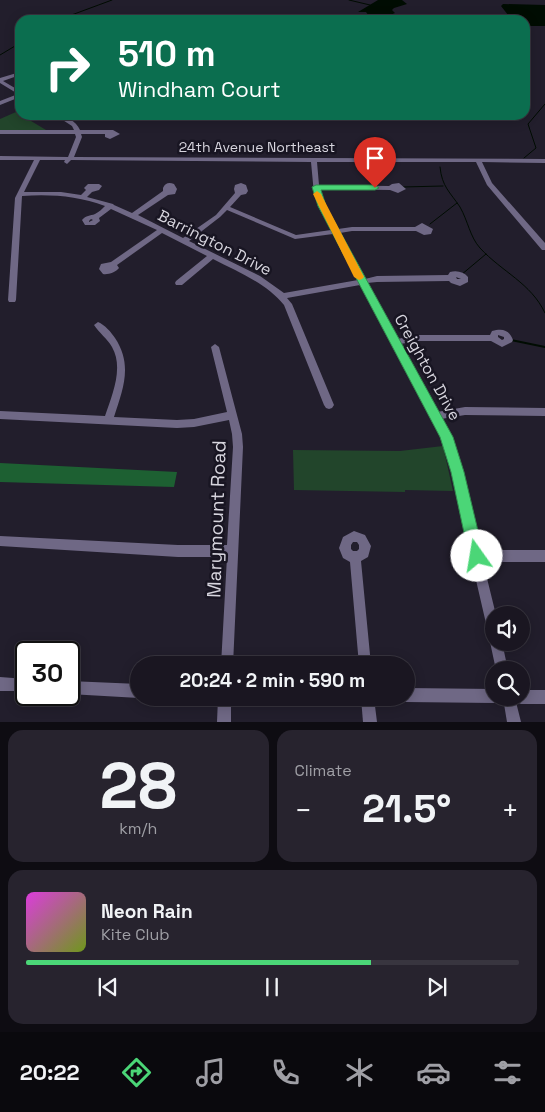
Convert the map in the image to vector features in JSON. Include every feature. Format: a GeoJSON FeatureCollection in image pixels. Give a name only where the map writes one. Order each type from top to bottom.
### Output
{"type":"FeatureCollection","features":[{"type":"Feature","properties":{"kind":"street"},"geometry":{"type":"LineString","coordinates":[[0,80],[15,75]]}},
{"type":"Feature","properties":{"kind":"street"},"geometry":{"type":"LineString","coordinates":[[0,80],[15,90]]}},
{"type":"Feature","properties":{"kind":"street"},"geometry":{"type":"LineString","coordinates":[[0,103],[15,96]]}},
{"type":"Feature","properties":{"kind":"street"},"geometry":{"type":"LineString","coordinates":[[67,120],[75,125],[79,137],[67,160]]}},
{"type":"Feature","properties":{"kind":"street"},"geometry":{"type":"LineString","coordinates":[[0,132],[108,134]]}},
{"type":"Feature","properties":{"kind":"street","name":"24th Avenue Northeast"},"geometry":{"type":"LineString","coordinates":[[0,158],[37,161]]}},
{"type":"Feature","properties":{"kind":"street","name":"24th Avenue Northeast"},"geometry":{"type":"LineString","coordinates":[[0,164],[67,160],[544,163]]}},
{"type":"Feature","properties":{"kind":"street"},"geometry":{"type":"LineString","coordinates":[[12,300],[19,194],[37,161]]}},
{"type":"Feature","properties":{"kind":"street","name":"Creighton Drive"},"geometry":{"type":"LineString","coordinates":[[314,161],[319,199],[435,416],[454,456],[488,606]]}},
{"type":"Feature","properties":{"kind":"street"},"geometry":{"type":"LineString","coordinates":[[478,162],[489,184],[545,248]]}},
{"type":"Feature","properties":{"kind":"street"},"geometry":{"type":"LineString","coordinates":[[316,187],[391,188]]}},
{"type":"Feature","properties":{"kind":"street"},"geometry":{"type":"LineString","coordinates":[[83,197],[90,190]]}},
{"type":"Feature","properties":{"kind":"street"},"geometry":{"type":"LineString","coordinates":[[134,215],[167,192]]}},
{"type":"Feature","properties":{"kind":"street"},"geometry":{"type":"LineString","coordinates":[[184,242],[227,208],[240,192]]}},
{"type":"Feature","properties":{"kind":"street","name":"Barrington Drive"},"geometry":{"type":"LineString","coordinates":[[19,194],[83,197],[110,205],[134,215],[257,278],[283,296],[295,317],[329,405]]}},
{"type":"Feature","properties":{"kind":"street"},"geometry":{"type":"LineString","coordinates":[[95,217],[110,205]]}},
{"type":"Feature","properties":{"kind":"street"},"geometry":{"type":"LineString","coordinates":[[227,208],[292,237],[359,229],[417,229]]}},
{"type":"Feature","properties":{"kind":"street"},"geometry":{"type":"LineString","coordinates":[[113,264],[162,230]]}},
{"type":"Feature","properties":{"kind":"street"},"geometry":{"type":"LineString","coordinates":[[179,283],[212,256]]}},
{"type":"Feature","properties":{"kind":"street"},"geometry":{"type":"LineString","coordinates":[[283,296],[384,278],[451,278]]}},
{"type":"Feature","properties":{"kind":"street"},"geometry":{"type":"LineString","coordinates":[[98,325],[117,345],[123,365],[120,383],[108,420]]}},
{"type":"Feature","properties":{"kind":"street"},"geometry":{"type":"LineString","coordinates":[[395,342],[420,338],[493,338]]}},
{"type":"Feature","properties":{"kind":"street","name":"Marymount Road"},"geometry":{"type":"LineString","coordinates":[[215,347],[238,447],[227,656]]}},
{"type":"Feature","properties":{"kind":"street"},"geometry":{"type":"LineString","coordinates":[[435,416],[466,411],[545,412]]}},
{"type":"Feature","properties":{"kind":"street"},"geometry":{"type":"LineString","coordinates":[[0,414],[188,424],[232,415]]}},
{"type":"Feature","properties":{"kind":"street"},"geometry":{"type":"LineString","coordinates":[[0,540],[178,551],[233,551]]}},
{"type":"Feature","properties":{"kind":"street"},"geometry":{"type":"LineString","coordinates":[[477,556],[545,556]]}},
{"type":"Feature","properties":{"kind":"street"},"geometry":{"type":"LineString","coordinates":[[355,557],[364,656]]}},
{"type":"Feature","properties":{"kind":"street"},"geometry":{"type":"LineString","coordinates":[[0,684],[15,685]]}},
{"type":"Feature","properties":{"kind":"street"},"geometry":{"type":"LineString","coordinates":[[80,687],[130,690]]}},
{"type":"Feature","properties":{"kind":"street"},"geometry":{"type":"LineString","coordinates":[[415,695],[485,696]]}},
{"type":"Feature","properties":{"kind":"street"},"geometry":{"type":"LineString","coordinates":[[530,697],[545,697]]}},
{"type":"Feature","properties":{"kind":"street"},"geometry":{"type":"LineString","coordinates":[[224,722],[225,706]]}},
{"type":"Feature","properties":{"kind":"street"},"geometry":{"type":"LineString","coordinates":[[369,706],[370,722]]}},
{"type":"Feature","properties":{"kind":"street"},"geometry":{"type":"LineString","coordinates":[[511,706],[514,722]]}},
{"type":"Feature","properties":{"kind":"green space"},"geometry":{"type":"Polygon","coordinates":[[[15,112],[15,120],[29,120],[46,130],[0,130],[0,119],[15,112]]]}},
{"type":"Feature","properties":{"kind":"green space"},"geometry":{"type":"Polygon","coordinates":[[[443,446],[453,491],[294,490],[293,450],[400,451],[443,446]]]}},
{"type":"Feature","properties":{"kind":"green space"},"geometry":{"type":"Polygon","coordinates":[[[0,463],[177,472],[174,487],[0,482],[0,463]]]}},
{"type":"Feature","properties":{"kind":"shaded area"},"geometry":{"type":"Polygon","coordinates":[[[378,0],[402,0],[407,4],[394,8],[392,10],[395,13],[390,15],[368,15],[366,12],[358,12],[378,0]]]}},
{"type":"Feature","properties":{"kind":"shaded area"},"geometry":{"type":"Polygon","coordinates":[[[503,4],[545,5],[545,26],[530,26],[530,15],[508,15],[501,6],[503,4]]]}},
{"type":"Feature","properties":{"kind":"waterway"},"geometry":{"type":"LineString","coordinates":[[72,15],[112,0]]}},
{"type":"Feature","properties":{"kind":"waterway"},"geometry":{"type":"LineString","coordinates":[[349,0],[370,5]]}},
{"type":"Feature","properties":{"kind":"waterway"},"geometry":{"type":"LineString","coordinates":[[0,55],[15,46]]}},
{"type":"Feature","properties":{"kind":"waterway"},"geometry":{"type":"LineString","coordinates":[[524,158],[536,148],[528,124],[545,104]]}},
{"type":"Feature","properties":{"kind":"waterway"},"geometry":{"type":"LineString","coordinates":[[440,167],[445,184],[460,207],[477,244],[532,294],[545,313]]}},
{"type":"Feature","properties":{"kind":"waterway"},"geometry":{"type":"LineString","coordinates":[[403,187],[443,186]]}},
{"type":"Feature","properties":{"kind":"waterway"},"geometry":{"type":"LineString","coordinates":[[430,224],[457,203]]}},
{"type":"Feature","properties":{"kind":"waterway"},"geometry":{"type":"LineString","coordinates":[[461,275],[486,254]]}},
{"type":"Feature","properties":{"kind":"waterway"},"geometry":{"type":"LineString","coordinates":[[511,340],[545,347]]}},
{"type":"Feature","properties":{"kind":"slow traffic"},"geometry":{"type":"LineString","coordinates":[[317,194],[359,277]]}},
{"type":"Feature","properties":{"kind":"route"},"geometry":{"type":"LineString","coordinates":[[375,188],[316,187],[322,206],[450,446],[458,472],[477,556]]}}]}
